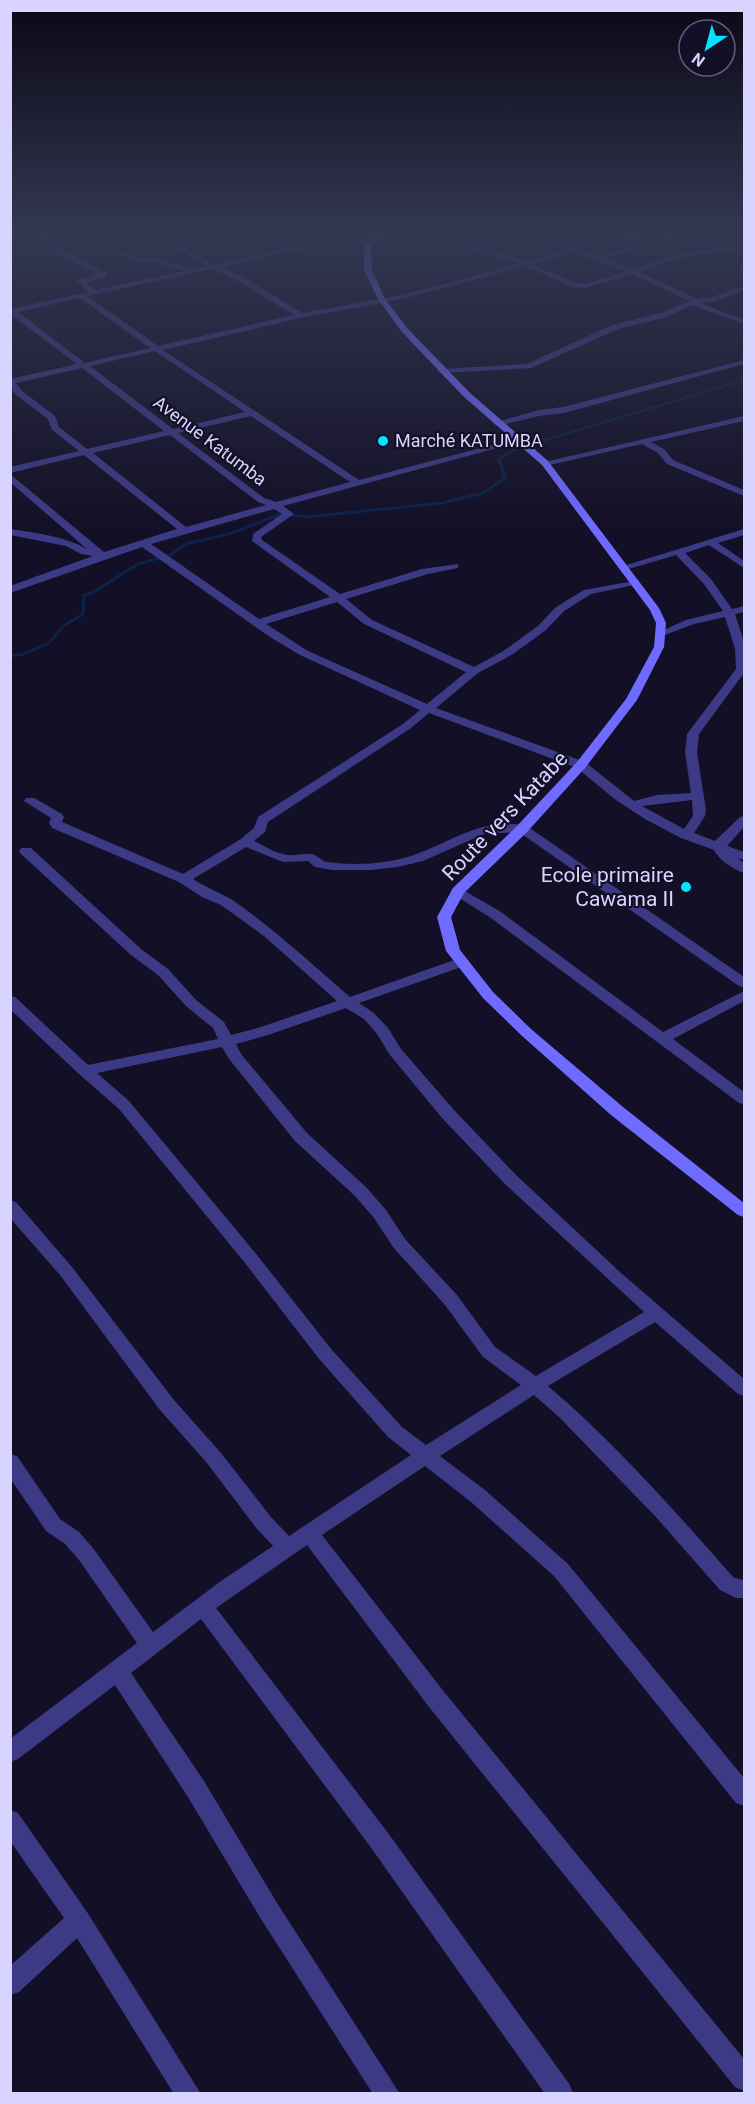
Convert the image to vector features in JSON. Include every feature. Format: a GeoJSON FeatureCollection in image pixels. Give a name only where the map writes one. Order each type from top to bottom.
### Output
{"type":"FeatureCollection","features":[{"type":"Feature","properties":{"kind":"street","name":"Avenue Katumba"},"geometry":{"type":"LineString","coordinates":[[42,332],[261,500],[275,505]]}},
{"type":"Feature","properties":{"kind":"street"},"geometry":{"type":"LineString","coordinates":[[134,332],[357,483]]}},
{"type":"Feature","properties":{"kind":"street"},"geometry":{"type":"LineString","coordinates":[[184,530],[55,428],[52,418],[19,393],[11,381],[231,332]]}},
{"type":"Feature","properties":{"kind":"street"},"geometry":{"type":"LineString","coordinates":[[407,332],[441,371],[545,464],[625,567],[655,610],[661,623],[662,633],[690,622],[744,609]]}},
{"type":"Feature","properties":{"kind":"street"},"geometry":{"type":"LineString","coordinates":[[441,371],[528,366],[603,332]]}},
{"type":"Feature","properties":{"kind":"street"},"geometry":{"type":"LineString","coordinates":[[497,423],[539,413],[564,410],[744,362]]}},
{"type":"Feature","properties":{"kind":"street"},"geometry":{"type":"LineString","coordinates":[[10,470],[252,413]]}},
{"type":"Feature","properties":{"kind":"street"},"geometry":{"type":"LineString","coordinates":[[545,464],[744,419]]}},
{"type":"Feature","properties":{"kind":"street"},"geometry":{"type":"LineString","coordinates":[[644,442],[661,451],[670,462],[744,493]]}},
{"type":"Feature","properties":{"kind":"street"},"geometry":{"type":"LineString","coordinates":[[10,590],[100,555],[145,544],[184,530],[357,483],[523,445]]}},
{"type":"Feature","properties":{"kind":"street"},"geometry":{"type":"LineString","coordinates":[[10,477],[100,555]]}},
{"type":"Feature","properties":{"kind":"street"},"geometry":{"type":"LineString","coordinates":[[275,505],[289,514],[256,536],[257,541],[337,597],[364,620],[474,671]]}},
{"type":"Feature","properties":{"kind":"street"},"geometry":{"type":"LineString","coordinates":[[10,532],[69,543],[85,552],[100,555]]}},
{"type":"Feature","properties":{"kind":"street"},"geometry":{"type":"LineString","coordinates":[[625,567],[744,532]]}},
{"type":"Feature","properties":{"kind":"street"},"geometry":{"type":"LineString","coordinates":[[711,542],[744,565]]}},
{"type":"Feature","properties":{"kind":"street"},"geometry":{"type":"LineString","coordinates":[[145,544],[304,653],[428,709],[581,765],[596,773],[618,796],[662,824],[744,856]]}},
{"type":"Feature","properties":{"kind":"street"},"geometry":{"type":"LineString","coordinates":[[677,551],[701,572],[729,612],[740,646],[742,669],[693,734],[691,752],[699,816],[686,835]]}},
{"type":"Feature","properties":{"kind":"street"},"geometry":{"type":"LineString","coordinates":[[258,623],[337,597],[437,568],[454,566]]}},
{"type":"Feature","properties":{"kind":"street"},"geometry":{"type":"LineString","coordinates":[[184,879],[246,842],[260,830],[262,820],[334,775],[428,709],[474,671],[509,652],[542,628],[560,609],[588,592],[635,582]]}},
{"type":"Feature","properties":{"kind":"street","name":"Route vers Katabe"},"geometry":{"type":"LineString","coordinates":[[662,633],[659,647],[631,700],[581,765],[522,829],[458,891],[444,917],[453,951],[489,995],[573,1074],[744,1211]]}},
{"type":"Feature","properties":{"kind":"street"},"geometry":{"type":"LineString","coordinates":[[632,805],[657,799],[698,796]]}},
{"type":"Feature","properties":{"kind":"street"},"geometry":{"type":"LineString","coordinates":[[30,801],[58,817],[55,823],[57,825],[184,879],[253,920],[347,1002],[366,1014],[383,1031],[395,1052],[448,1114],[510,1179],[656,1313],[744,1389]]}},
{"type":"Feature","properties":{"kind":"street"},"geometry":{"type":"LineString","coordinates":[[744,819],[722,842],[720,848],[722,853],[744,869]]}},
{"type":"Feature","properties":{"kind":"street"},"geometry":{"type":"LineString","coordinates":[[246,842],[281,858],[289,860],[308,858],[320,865],[390,865],[417,858],[472,832],[486,828],[506,826],[522,829],[744,983]]}},
{"type":"Feature","properties":{"kind":"street"},"geometry":{"type":"LineString","coordinates":[[26,851],[136,952],[163,972],[183,996],[219,1025],[234,1056],[301,1137],[361,1192],[380,1214],[399,1243],[452,1300],[489,1352],[535,1385],[566,1412],[654,1501],[727,1584],[736,1589],[744,1589]]}},
{"type":"Feature","properties":{"kind":"street"},"geometry":{"type":"LineString","coordinates":[[458,891],[496,915],[744,1099]]}},
{"type":"Feature","properties":{"kind":"street"},"geometry":{"type":"LineString","coordinates":[[84,1071],[200,1048],[262,1032],[462,962]]}},
{"type":"Feature","properties":{"kind":"street"},"geometry":{"type":"LineString","coordinates":[[663,1038],[744,995]]}},
{"type":"Feature","properties":{"kind":"street"},"geometry":{"type":"LineString","coordinates":[[10,1000],[84,1071],[124,1105],[326,1355],[395,1432],[478,1496],[561,1570],[744,1795]]}},
{"type":"Feature","properties":{"kind":"street"},"geometry":{"type":"LineString","coordinates":[[10,1206],[66,1271],[167,1405],[214,1458],[264,1523],[288,1548]]}},
{"type":"Feature","properties":{"kind":"street"},"geometry":{"type":"LineString","coordinates":[[10,1752],[119,1672],[228,1587],[424,1456],[535,1385],[656,1313]]}},
{"type":"Feature","properties":{"kind":"street"},"geometry":{"type":"LineString","coordinates":[[10,1461],[52,1525],[72,1538],[86,1554],[136,1622],[151,1647]]}},
{"type":"Feature","properties":{"kind":"street"},"geometry":{"type":"LineString","coordinates":[[310,1534],[437,1700],[744,2078]]}},
{"type":"Feature","properties":{"kind":"street"},"geometry":{"type":"LineString","coordinates":[[204,1606],[386,1850],[561,2094]]}},
{"type":"Feature","properties":{"kind":"street"},"geometry":{"type":"LineString","coordinates":[[119,1672],[195,1789],[269,1911],[388,2094]]}},
{"type":"Feature","properties":{"kind":"street"},"geometry":{"type":"LineString","coordinates":[[10,1821],[79,1920],[189,2094]]}},
{"type":"Feature","properties":{"kind":"street"},"geometry":{"type":"LineString","coordinates":[[10,1983],[79,1920]]}},
{"type":"Feature","properties":{"kind":"waterway"},"geometry":{"type":"LineString","coordinates":[[539,442],[744,380]]}},
{"type":"Feature","properties":{"kind":"waterway"},"geometry":{"type":"LineString","coordinates":[[10,656],[24,654],[49,643],[62,627],[83,614],[84,595],[94,592],[138,564],[170,555],[186,544],[229,534],[281,514],[307,517],[442,503],[483,493],[505,478],[499,459],[518,448],[544,440]]}},
{"type":"Feature","properties":{"kind":"place","name":"Marché KATUMBA"},"geometry":{"type":"Point","coordinates":[383,441]}},
{"type":"Feature","properties":{"kind":"place","name":"Ecole primaire Cawama II"},"geometry":{"type":"Point","coordinates":[686,887]}}]}
